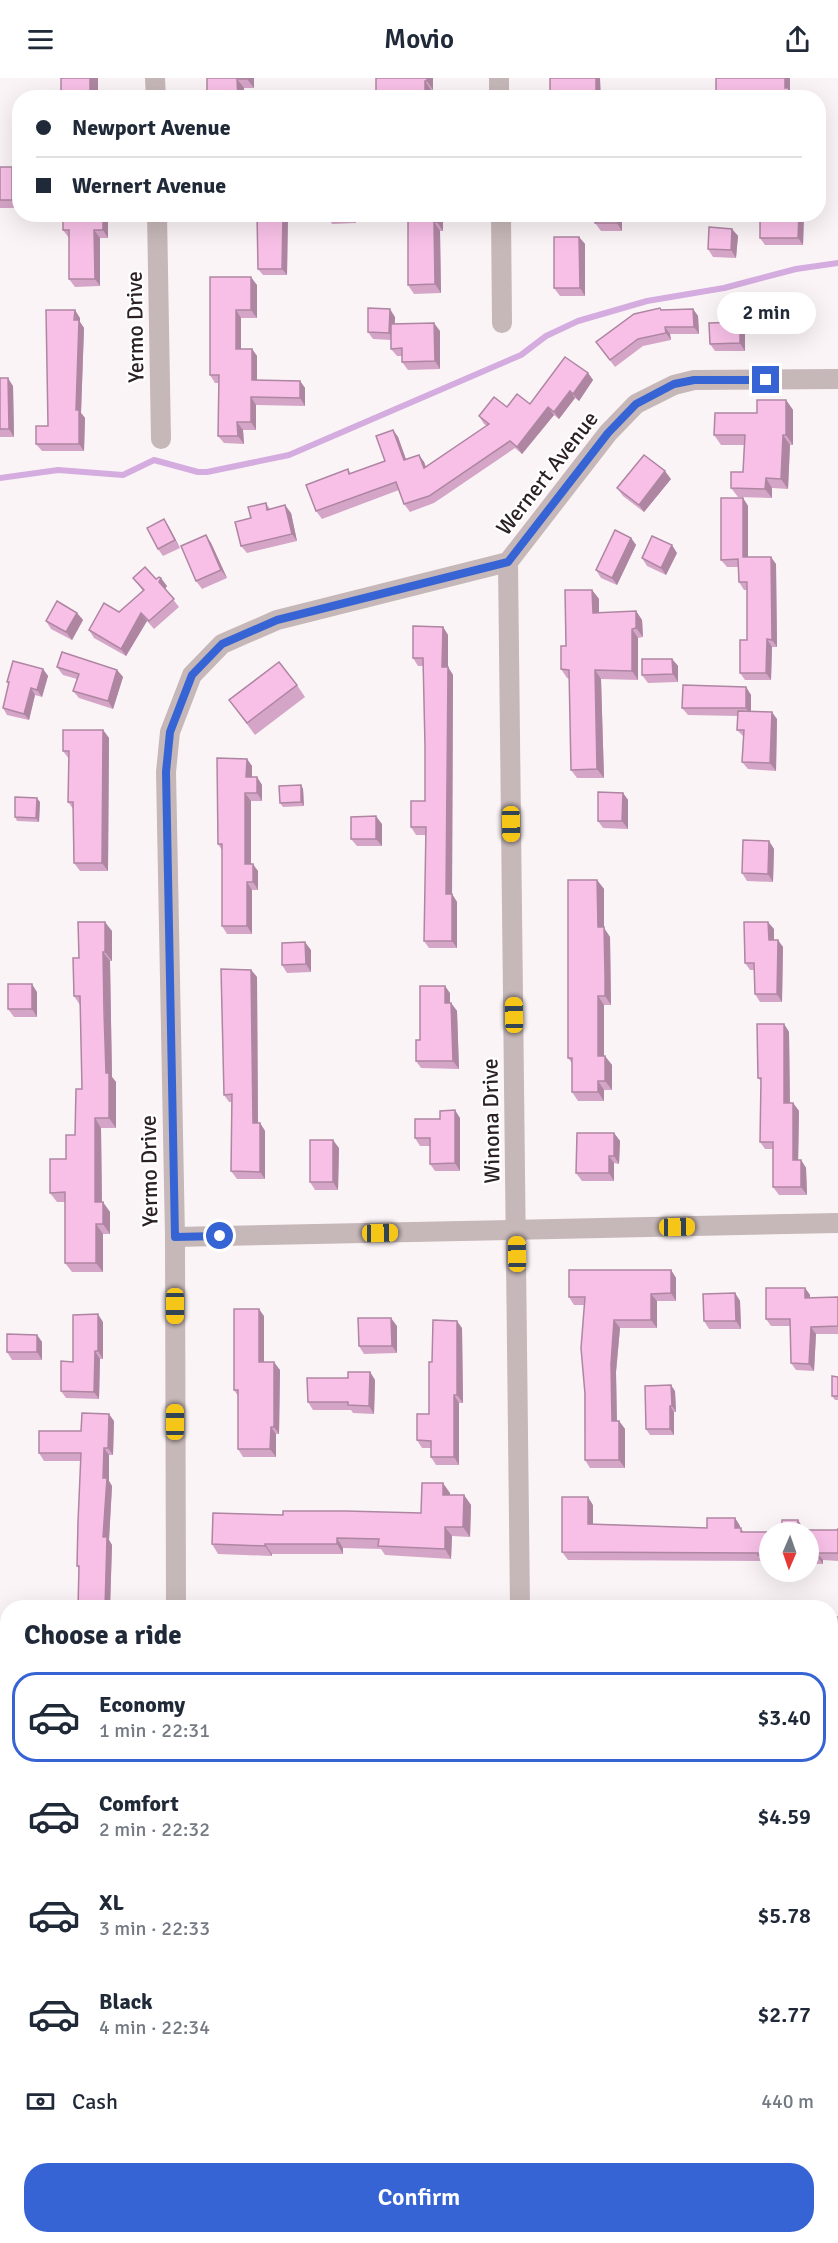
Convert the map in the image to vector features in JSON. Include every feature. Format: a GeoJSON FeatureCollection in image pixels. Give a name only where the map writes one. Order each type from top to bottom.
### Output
{"type":"FeatureCollection","features":[{"type":"Feature","properties":{"kind":"street","name":"Yermo Drive"},"geometry":{"type":"LineString","coordinates":[[157,222],[161,439]]}},
{"type":"Feature","properties":{"kind":"street"},"geometry":{"type":"LineString","coordinates":[[501,222],[502,323]]}},
{"type":"Feature","properties":{"kind":"street","name":"Wernert Avenue"},"geometry":{"type":"LineString","coordinates":[[170,732],[192,675],[222,644],[277,620],[508,562],[608,433],[636,404],[656,392],[674,384],[694,380],[838,380]]}},
{"type":"Feature","properties":{"kind":"street","name":"Winona Drive"},"geometry":{"type":"LineString","coordinates":[[508,562],[520,1600]]}},
{"type":"Feature","properties":{"kind":"street","name":"Yermo Drive"},"geometry":{"type":"LineString","coordinates":[[170,732],[166,772],[175,1237],[176,1600]]}},
{"type":"Feature","properties":{"kind":"street"},"geometry":{"type":"LineString","coordinates":[[175,1237],[838,1223]]}},
{"type":"Feature","properties":{"kind":"building"},"geometry":{"type":"Polygon","coordinates":[[[61,78],[90,78],[90,90],[61,90],[61,78]]]}},
{"type":"Feature","properties":{"kind":"building"},"geometry":{"type":"Polygon","coordinates":[[[207,78],[247,78],[237,79],[238,90],[207,90],[207,78]]]}},
{"type":"Feature","properties":{"kind":"building"},"geometry":{"type":"Polygon","coordinates":[[[376,78],[427,78],[425,90],[376,90],[376,78]]]}},
{"type":"Feature","properties":{"kind":"building"},"geometry":{"type":"Polygon","coordinates":[[[550,78],[596,78],[596,90],[550,90],[550,78]]]}},
{"type":"Feature","properties":{"kind":"building"},"geometry":{"type":"Polygon","coordinates":[[[716,78],[785,78],[785,88],[789,88],[789,90],[716,90],[716,78]]]}},
{"type":"Feature","properties":{"kind":"building"},"geometry":{"type":"Polygon","coordinates":[[[0,167],[12,167],[12,200],[0,200],[0,167]]]}},
{"type":"Feature","properties":{"kind":"building"},"geometry":{"type":"Polygon","coordinates":[[[63,222],[103,222],[103,230],[94,230],[95,279],[69,279],[69,230],[63,230],[63,222]]]}},
{"type":"Feature","properties":{"kind":"building"},"geometry":{"type":"Polygon","coordinates":[[[257,222],[283,222],[282,269],[258,269],[257,222]]]}},
{"type":"Feature","properties":{"kind":"building"},"geometry":{"type":"Polygon","coordinates":[[[408,222],[434,222],[435,284],[408,285],[408,222]]]}},
{"type":"Feature","properties":{"kind":"building"},"geometry":{"type":"Polygon","coordinates":[[[760,222],[799,222],[798,238],[760,238],[760,222]]]}},
{"type":"Feature","properties":{"kind":"building"},"geometry":{"type":"Polygon","coordinates":[[[709,227],[732,229],[731,250],[708,249],[709,227]]]}},
{"type":"Feature","properties":{"kind":"building"},"geometry":{"type":"Polygon","coordinates":[[[554,237],[579,237],[580,288],[554,288],[554,237]]]}},
{"type":"Feature","properties":{"kind":"building"},"geometry":{"type":"Polygon","coordinates":[[[210,277],[251,277],[251,310],[236,310],[236,349],[252,349],[252,380],[300,381],[300,398],[251,397],[251,422],[237,422],[238,436],[218,436],[219,375],[210,375],[210,277]]]}},
{"type":"Feature","properties":{"kind":"building"},"geometry":{"type":"Polygon","coordinates":[[[368,308],[390,309],[389,333],[368,332],[368,308]]]}},
{"type":"Feature","properties":{"kind":"building"},"geometry":{"type":"Polygon","coordinates":[[[660,308],[661,310],[693,309],[694,327],[665,327],[666,333],[638,339],[610,360],[596,342],[634,314],[660,308]]]}},
{"type":"Feature","properties":{"kind":"building"},"geometry":{"type":"Polygon","coordinates":[[[46,310],[75,310],[74,320],[79,320],[76,410],[79,410],[79,444],[36,444],[36,426],[48,426],[46,310]]]}},
{"type":"Feature","properties":{"kind":"building"},"geometry":{"type":"Polygon","coordinates":[[[740,322],[740,343],[710,344],[709,323],[740,322]]]}},
{"type":"Feature","properties":{"kind":"building"},"geometry":{"type":"Polygon","coordinates":[[[434,323],[435,361],[402,362],[402,348],[391,349],[391,324],[434,323]]]}},
{"type":"Feature","properties":{"kind":"building"},"geometry":{"type":"Polygon","coordinates":[[[565,357],[588,373],[573,394],[570,391],[554,412],[548,407],[517,447],[510,441],[429,496],[404,504],[396,482],[316,511],[306,485],[348,469],[349,474],[385,461],[376,436],[393,430],[404,460],[419,455],[424,468],[489,424],[479,416],[494,397],[507,407],[517,394],[530,404],[565,357]]]}},
{"type":"Feature","properties":{"kind":"building"},"geometry":{"type":"Polygon","coordinates":[[[0,378],[8,378],[9,429],[0,429],[0,378]]]}},
{"type":"Feature","properties":{"kind":"building"},"geometry":{"type":"Polygon","coordinates":[[[757,400],[786,400],[786,435],[783,435],[781,479],[766,478],[765,489],[731,488],[731,472],[743,472],[745,435],[714,435],[715,413],[757,413],[757,400]]]}},
{"type":"Feature","properties":{"kind":"building"},"geometry":{"type":"Polygon","coordinates":[[[644,455],[665,471],[639,505],[617,488],[644,455]]]}},
{"type":"Feature","properties":{"kind":"building"},"geometry":{"type":"Polygon","coordinates":[[[721,498],[743,498],[743,557],[771,557],[772,640],[767,639],[766,673],[740,673],[740,640],[747,640],[747,582],[739,582],[738,559],[721,560],[721,498]]]}},
{"type":"Feature","properties":{"kind":"building"},"geometry":{"type":"Polygon","coordinates":[[[266,503],[267,510],[285,505],[292,534],[241,546],[235,522],[251,518],[248,507],[266,503]]]}},
{"type":"Feature","properties":{"kind":"building"},"geometry":{"type":"Polygon","coordinates":[[[164,519],[175,540],[158,549],[147,528],[164,519]]]}},
{"type":"Feature","properties":{"kind":"building"},"geometry":{"type":"Polygon","coordinates":[[[615,530],[631,538],[612,578],[596,570],[615,530]]]}},
{"type":"Feature","properties":{"kind":"building"},"geometry":{"type":"Polygon","coordinates":[[[206,535],[221,570],[196,581],[181,546],[206,535]]]}},
{"type":"Feature","properties":{"kind":"building"},"geometry":{"type":"Polygon","coordinates":[[[652,536],[672,545],[661,568],[642,558],[652,536]]]}},
{"type":"Feature","properties":{"kind":"building"},"geometry":{"type":"Polygon","coordinates":[[[145,567],[156,579],[161,578],[159,582],[174,599],[149,621],[141,613],[121,649],[89,630],[104,603],[119,612],[144,590],[133,578],[145,567]]]}},
{"type":"Feature","properties":{"kind":"building"},"geometry":{"type":"Polygon","coordinates":[[[565,590],[592,590],[593,613],[636,611],[636,628],[632,629],[632,671],[595,670],[597,769],[571,770],[569,670],[561,669],[561,646],[566,646],[565,590]]]}},
{"type":"Feature","properties":{"kind":"building"},"geometry":{"type":"Polygon","coordinates":[[[57,601],[77,613],[66,632],[46,621],[57,601]]]}},
{"type":"Feature","properties":{"kind":"building"},"geometry":{"type":"Polygon","coordinates":[[[413,626],[443,627],[442,667],[448,667],[446,894],[452,894],[452,941],[424,941],[426,827],[411,827],[411,801],[425,801],[423,658],[413,658],[413,626]]]}},
{"type":"Feature","properties":{"kind":"building"},"geometry":{"type":"Polygon","coordinates":[[[62,652],[117,670],[108,701],[73,691],[79,674],[57,667],[62,652]]]}},
{"type":"Feature","properties":{"kind":"building"},"geometry":{"type":"Polygon","coordinates":[[[642,659],[672,659],[673,674],[642,675],[642,659]]]}},
{"type":"Feature","properties":{"kind":"building"},"geometry":{"type":"Polygon","coordinates":[[[13,661],[43,669],[37,690],[31,688],[24,714],[3,708],[13,661]]]}},
{"type":"Feature","properties":{"kind":"building"},"geometry":{"type":"Polygon","coordinates":[[[279,662],[297,685],[247,723],[229,700],[279,662]]]}},
{"type":"Feature","properties":{"kind":"building"},"geometry":{"type":"Polygon","coordinates":[[[683,685],[746,687],[746,708],[682,708],[683,685]]]}},
{"type":"Feature","properties":{"kind":"building"},"geometry":{"type":"Polygon","coordinates":[[[738,711],[772,712],[770,763],[742,762],[744,730],[737,730],[738,711]]]}},
{"type":"Feature","properties":{"kind":"building"},"geometry":{"type":"Polygon","coordinates":[[[63,730],[103,730],[102,863],[74,863],[73,802],[68,802],[69,751],[63,751],[63,730]]]}},
{"type":"Feature","properties":{"kind":"building"},"geometry":{"type":"Polygon","coordinates":[[[217,758],[247,759],[246,777],[257,777],[257,793],[245,793],[245,864],[253,864],[253,882],[247,882],[247,926],[222,926],[222,844],[218,844],[217,758]]]}},
{"type":"Feature","properties":{"kind":"building"},"geometry":{"type":"Polygon","coordinates":[[[301,785],[301,802],[280,803],[279,786],[301,785]]]}},
{"type":"Feature","properties":{"kind":"building"},"geometry":{"type":"Polygon","coordinates":[[[598,792],[623,793],[622,821],[598,821],[598,792]]]}},
{"type":"Feature","properties":{"kind":"building"},"geometry":{"type":"Polygon","coordinates":[[[15,797],[37,798],[36,818],[15,817],[15,797]]]}},
{"type":"Feature","properties":{"kind":"building"},"geometry":{"type":"Polygon","coordinates":[[[376,816],[376,839],[351,839],[351,817],[376,816]]]}},
{"type":"Feature","properties":{"kind":"building"},"geometry":{"type":"Polygon","coordinates":[[[743,840],[769,841],[768,874],[742,873],[743,840]]]}},
{"type":"Feature","properties":{"kind":"building"},"geometry":{"type":"Polygon","coordinates":[[[568,880],[597,880],[598,927],[604,927],[605,996],[598,996],[598,1056],[605,1056],[605,1081],[598,1081],[598,1092],[572,1092],[572,1058],[568,1058],[568,880]]]}},
{"type":"Feature","properties":{"kind":"building"},"geometry":{"type":"Polygon","coordinates":[[[78,922],[105,922],[104,1012],[106,1073],[109,1073],[109,1118],[95,1118],[95,1202],[103,1202],[103,1224],[96,1224],[96,1263],[65,1263],[65,1192],[50,1193],[50,1159],[66,1159],[66,1135],[75,1135],[76,1089],[82,1089],[80,996],[74,996],[73,958],[79,958],[78,922]]]}},
{"type":"Feature","properties":{"kind":"building"},"geometry":{"type":"Polygon","coordinates":[[[744,922],[768,922],[769,940],[778,940],[777,994],[755,994],[754,963],[745,963],[744,922]]]}},
{"type":"Feature","properties":{"kind":"building"},"geometry":{"type":"Polygon","coordinates":[[[305,942],[306,964],[282,965],[282,943],[305,942]]]}},
{"type":"Feature","properties":{"kind":"building"},"geometry":{"type":"Polygon","coordinates":[[[221,969],[251,970],[253,1123],[260,1123],[260,1172],[231,1171],[232,1094],[224,1095],[221,969]]]}},
{"type":"Feature","properties":{"kind":"building"},"geometry":{"type":"Polygon","coordinates":[[[8,984],[32,984],[32,1009],[8,1009],[8,984]]]}},
{"type":"Feature","properties":{"kind":"building"},"geometry":{"type":"Polygon","coordinates":[[[420,986],[445,986],[445,1003],[451,1003],[453,1061],[416,1061],[416,1040],[420,1040],[420,986]]]}},
{"type":"Feature","properties":{"kind":"building"},"geometry":{"type":"Polygon","coordinates":[[[757,1024],[784,1024],[784,1103],[793,1103],[793,1160],[801,1160],[801,1187],[773,1187],[773,1142],[760,1142],[761,1078],[758,1078],[757,1024]]]}},
{"type":"Feature","properties":{"kind":"building"},"geometry":{"type":"Polygon","coordinates":[[[455,1110],[455,1163],[430,1164],[430,1138],[415,1138],[415,1119],[440,1119],[440,1111],[455,1110]]]}},
{"type":"Feature","properties":{"kind":"building"},"geometry":{"type":"Polygon","coordinates":[[[577,1133],[614,1133],[614,1156],[609,1156],[609,1173],[576,1173],[577,1133]]]}},
{"type":"Feature","properties":{"kind":"building"},"geometry":{"type":"Polygon","coordinates":[[[310,1140],[333,1140],[333,1182],[310,1182],[310,1140]]]}},
{"type":"Feature","properties":{"kind":"building"},"geometry":{"type":"Polygon","coordinates":[[[569,1270],[671,1270],[671,1293],[651,1294],[651,1320],[614,1320],[611,1364],[612,1421],[619,1421],[619,1460],[585,1460],[585,1394],[581,1348],[585,1297],[569,1297],[569,1270]]]}},
{"type":"Feature","properties":{"kind":"building"},"geometry":{"type":"Polygon","coordinates":[[[766,1288],[805,1288],[805,1298],[838,1297],[838,1326],[811,1327],[809,1364],[791,1363],[790,1319],[766,1319],[766,1288]]]}},
{"type":"Feature","properties":{"kind":"building"},"geometry":{"type":"Polygon","coordinates":[[[735,1293],[736,1321],[704,1321],[703,1294],[735,1293]]]}},
{"type":"Feature","properties":{"kind":"building"},"geometry":{"type":"Polygon","coordinates":[[[234,1309],[259,1309],[259,1362],[274,1362],[274,1427],[271,1427],[270,1449],[238,1449],[238,1390],[234,1390],[234,1309]]]}},
{"type":"Feature","properties":{"kind":"building"},"geometry":{"type":"Polygon","coordinates":[[[98,1314],[98,1351],[95,1351],[94,1392],[61,1391],[61,1361],[73,1362],[73,1315],[98,1314]]]}},
{"type":"Feature","properties":{"kind":"building"},"geometry":{"type":"Polygon","coordinates":[[[358,1318],[391,1318],[392,1346],[359,1346],[358,1318]]]}},
{"type":"Feature","properties":{"kind":"building"},"geometry":{"type":"Polygon","coordinates":[[[433,1320],[457,1321],[454,1457],[431,1457],[431,1441],[417,1440],[417,1414],[429,1414],[429,1362],[432,1362],[433,1320]]]}},
{"type":"Feature","properties":{"kind":"building"},"geometry":{"type":"Polygon","coordinates":[[[7,1334],[37,1335],[37,1352],[7,1352],[7,1334]]]}},
{"type":"Feature","properties":{"kind":"building"},"geometry":{"type":"Polygon","coordinates":[[[348,1372],[370,1372],[369,1406],[348,1405],[348,1402],[308,1402],[307,1378],[348,1378],[348,1372]]]}},
{"type":"Feature","properties":{"kind":"building"},"geometry":{"type":"Polygon","coordinates":[[[832,1376],[838,1377],[838,1396],[832,1396],[832,1376]]]}},
{"type":"Feature","properties":{"kind":"building"},"geometry":{"type":"Polygon","coordinates":[[[671,1385],[670,1429],[646,1429],[645,1386],[671,1385]]]}},
{"type":"Feature","properties":{"kind":"building"},"geometry":{"type":"Polygon","coordinates":[[[82,1413],[109,1414],[108,1448],[104,1448],[103,1478],[107,1478],[103,1537],[107,1537],[105,1600],[78,1600],[79,1566],[77,1566],[81,1453],[39,1453],[39,1431],[81,1431],[82,1413]]]}},
{"type":"Feature","properties":{"kind":"building"},"geometry":{"type":"Polygon","coordinates":[[[422,1483],[443,1483],[443,1495],[464,1495],[463,1527],[445,1527],[445,1549],[378,1546],[379,1539],[337,1538],[337,1544],[265,1544],[265,1546],[212,1544],[213,1513],[283,1515],[283,1511],[346,1511],[421,1513],[422,1483]]]}},
{"type":"Feature","properties":{"kind":"building"},"geometry":{"type":"Polygon","coordinates":[[[562,1497],[588,1497],[588,1524],[707,1528],[707,1518],[735,1518],[735,1528],[741,1528],[741,1532],[759,1532],[759,1555],[758,1553],[562,1552],[562,1497]]]}},
{"type":"Feature","properties":{"kind":"building"},"geometry":{"type":"Polygon","coordinates":[[[782,1520],[798,1520],[798,1522],[782,1522],[782,1520]]]}},
{"type":"Feature","properties":{"kind":"building"},"geometry":{"type":"Polygon","coordinates":[[[819,1530],[838,1530],[838,1553],[819,1553],[819,1530]]]}},
{"type":"Feature","properties":{"kind":"waterway"},"geometry":{"type":"LineString","coordinates":[[0,478],[58,470],[123,475],[154,460],[198,472],[207,472],[289,455],[521,355],[546,336],[578,321],[647,301],[724,288],[796,269],[838,263]]}},
{"type":"Feature","properties":{"kind":"route"},"geometry":{"type":"LineString","coordinates":[[220,1236],[175,1237],[166,772],[170,732],[192,675],[222,644],[277,620],[508,562],[608,433],[636,404],[674,384],[694,380],[766,380]]}}]}
